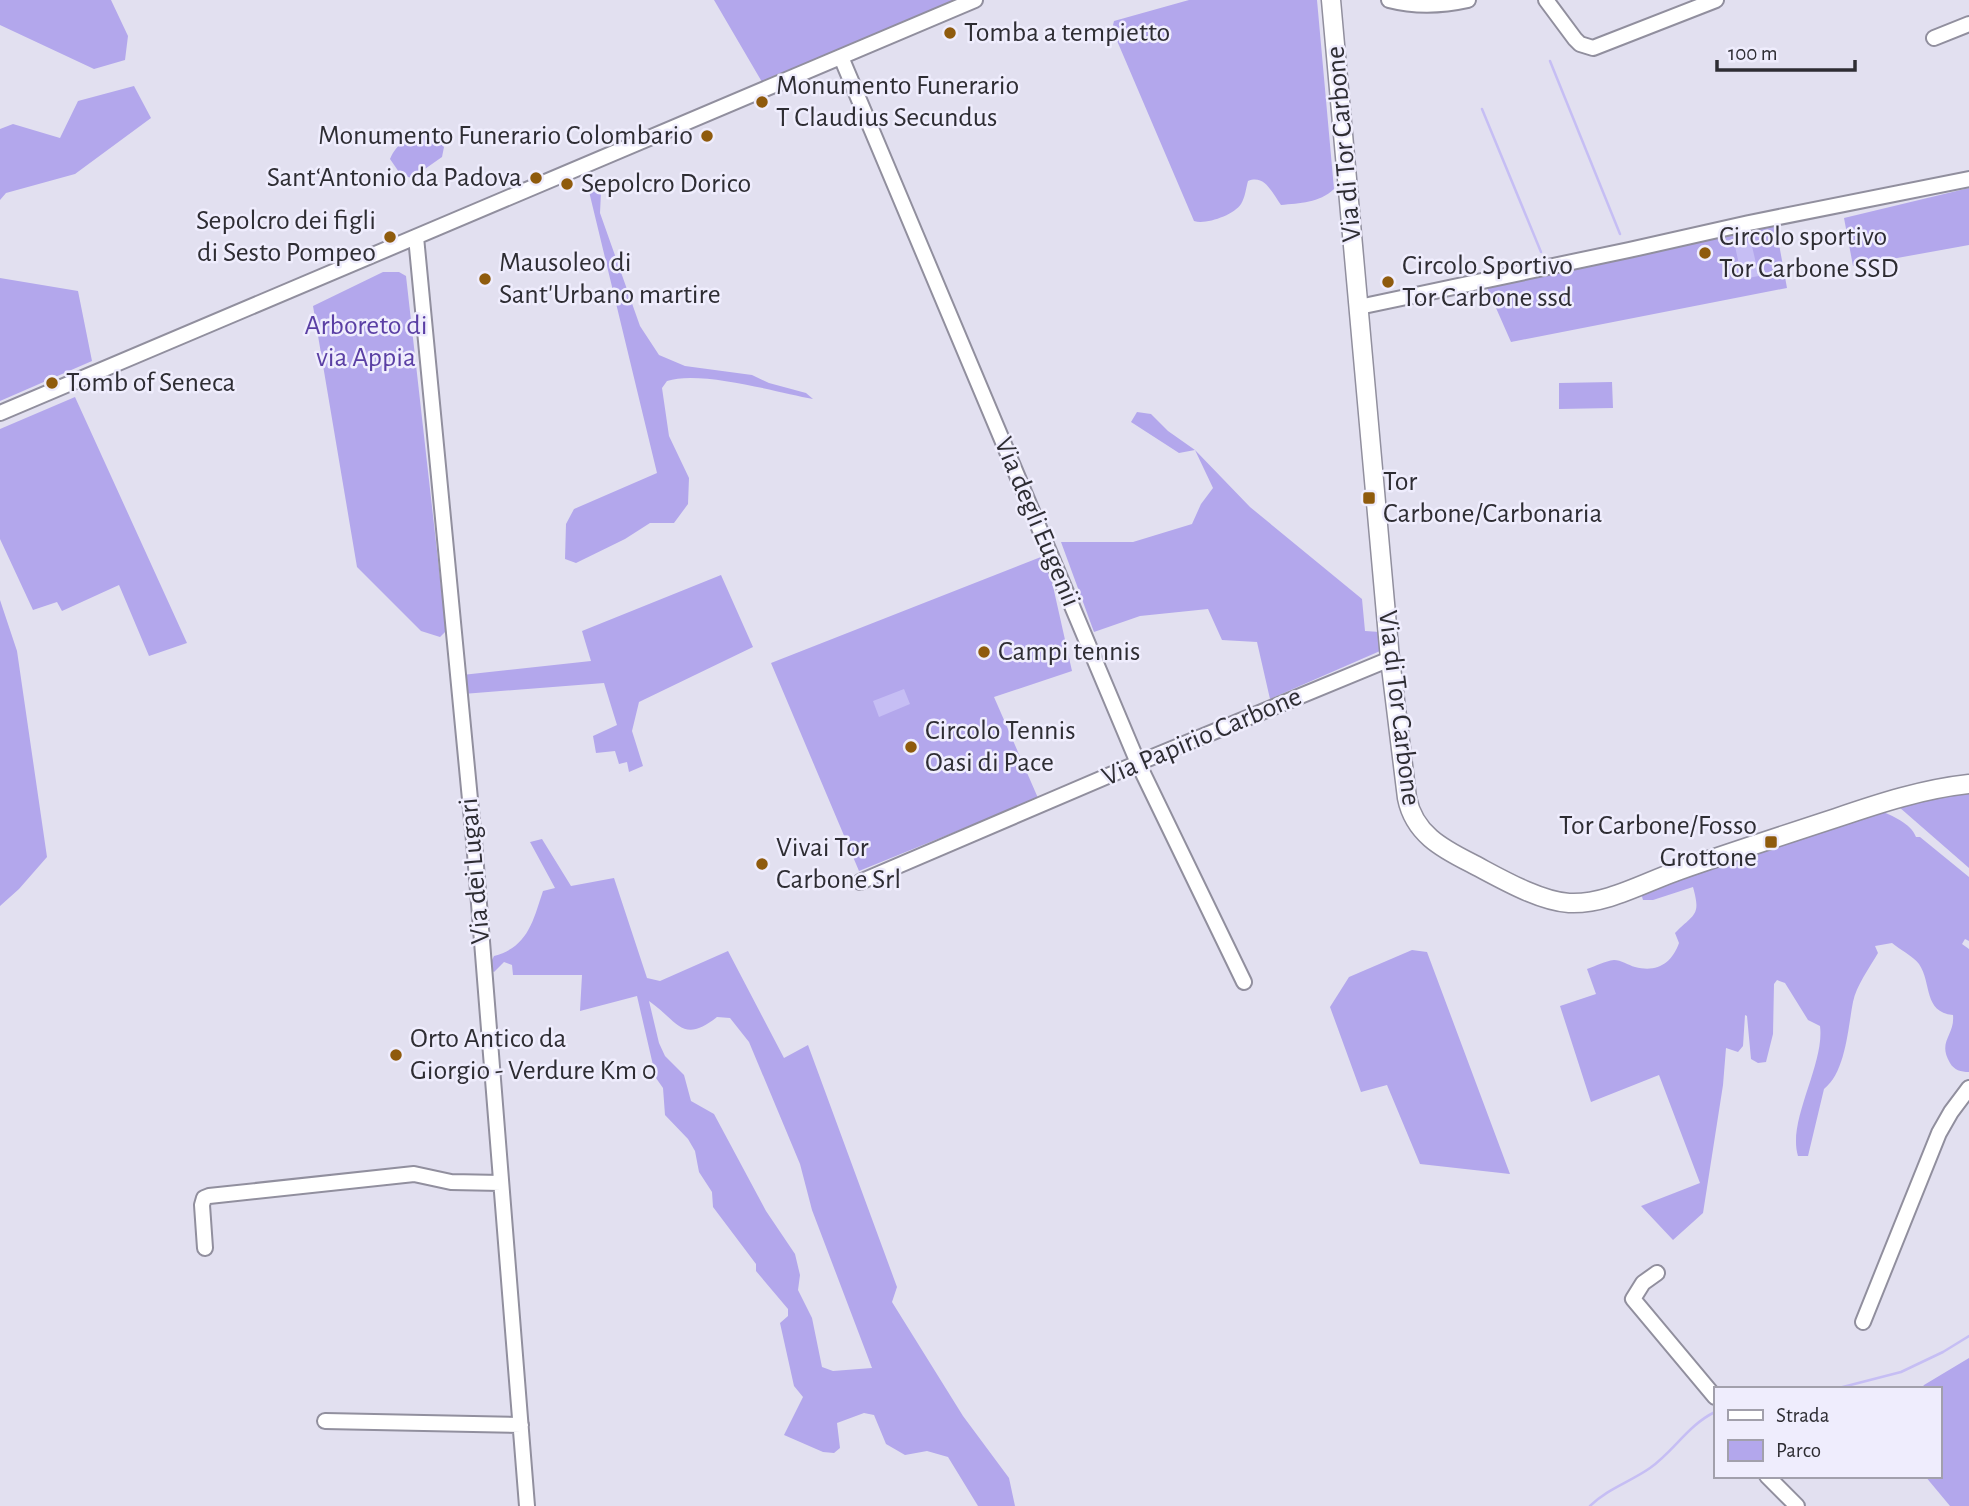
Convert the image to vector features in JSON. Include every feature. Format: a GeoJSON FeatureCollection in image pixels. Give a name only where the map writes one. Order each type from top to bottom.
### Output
{"type":"FeatureCollection","features":[{"type":"Feature","properties":{"kind":"main road","name":"Via di Tor Carbone"},"geometry":{"type":"LineString","coordinates":[[1331,0],[1390,659],[1407,798],[1417,825],[1432,841],[1459,858],[1560,902],[1581,902],[1615,894],[1871,806],[1930,790],[1969,784]]}},
{"type":"Feature","properties":{"kind":"street"},"geometry":{"type":"LineString","coordinates":[[0,413],[975,0]]}},
{"type":"Feature","properties":{"kind":"street"},"geometry":{"type":"LineString","coordinates":[[1389,0],[1407,5],[1431,6],[1468,0]]}},
{"type":"Feature","properties":{"kind":"street"},"geometry":{"type":"LineString","coordinates":[[1546,0],[1575,39],[1592,48],[1716,0]]}},
{"type":"Feature","properties":{"kind":"street"},"geometry":{"type":"LineString","coordinates":[[1934,38],[1969,24]]}},
{"type":"Feature","properties":{"kind":"street","name":"Via degli Eugenii"},"geometry":{"type":"LineString","coordinates":[[841,57],[1138,763],[1244,982]]}},
{"type":"Feature","properties":{"kind":"street"},"geometry":{"type":"LineString","coordinates":[[1359,307],[1749,223],[1969,179]]}},
{"type":"Feature","properties":{"kind":"street","name":"Via dei Lugari"},"geometry":{"type":"LineString","coordinates":[[416,237],[472,827],[527,1506]]}},
{"type":"Feature","properties":{"kind":"street","name":"Via Papirio Carbone"},"geometry":{"type":"LineString","coordinates":[[860,882],[1390,659]]}},
{"type":"Feature","properties":{"kind":"street"},"geometry":{"type":"LineString","coordinates":[[1863,1322],[1939,1133],[1969,1087]]}},
{"type":"Feature","properties":{"kind":"street"},"geometry":{"type":"LineString","coordinates":[[205,1248],[202,1205],[204,1198],[209,1196],[414,1174],[451,1182],[501,1183]]}},
{"type":"Feature","properties":{"kind":"street"},"geometry":{"type":"LineString","coordinates":[[1657,1273],[1643,1283],[1633,1300],[1714,1396]]}},
{"type":"Feature","properties":{"kind":"street"},"geometry":{"type":"LineString","coordinates":[[325,1421],[521,1424]]}},
{"type":"Feature","properties":{"kind":"street"},"geometry":{"type":"LineString","coordinates":[[1769,1478],[1797,1506]]}},
{"type":"Feature","properties":{"kind":"green space"},"geometry":{"type":"Polygon","coordinates":[[[0,0],[111,0],[128,36],[125,60],[94,69],[0,25],[0,0]]]}},
{"type":"Feature","properties":{"kind":"green space"},"geometry":{"type":"Polygon","coordinates":[[[714,0],[952,0],[954,3],[762,82],[714,0]]]}},
{"type":"Feature","properties":{"kind":"green space"},"geometry":{"type":"Polygon","coordinates":[[[1189,0],[1317,0],[1334,189],[1328,194],[1309,202],[1281,205],[1264,182],[1248,181],[1242,202],[1232,212],[1212,220],[1194,221],[1112,29],[1114,21],[1189,0]]]}},
{"type":"Feature","properties":{"kind":"green space"},"geometry":{"type":"Polygon","coordinates":[[[134,86],[151,118],[75,174],[6,193],[0,200],[0,129],[13,124],[60,138],[78,101],[134,86]]]}},
{"type":"Feature","properties":{"kind":"green space"},"geometry":{"type":"Polygon","coordinates":[[[423,134],[437,140],[444,147],[442,157],[412,178],[401,175],[390,159],[403,142],[423,134]]]}},
{"type":"Feature","properties":{"kind":"green space"},"geometry":{"type":"Polygon","coordinates":[[[586,179],[601,192],[600,213],[640,326],[659,355],[685,366],[752,375],[769,383],[806,393],[813,399],[718,380],[681,378],[667,381],[662,388],[669,436],[689,478],[688,504],[674,523],[650,523],[625,539],[576,563],[565,559],[566,524],[574,509],[657,473],[586,179]]]}},
{"type":"Feature","properties":{"kind":"green space"},"geometry":{"type":"Polygon","coordinates":[[[1969,188],[1969,245],[1853,266],[1844,218],[1969,188]]]}},
{"type":"Feature","properties":{"kind":"green space","name":"Circolo sportivo Tor Carbone SSD"},"geometry":{"type":"Polygon","coordinates":[[[1775,222],[1787,288],[1511,342],[1485,283],[1775,222]]]}},
{"type":"Feature","properties":{"kind":"green space","name":"Arboreto di via Appia"},"geometry":{"type":"Polygon","coordinates":[[[383,272],[399,272],[406,276],[446,631],[440,637],[421,631],[357,567],[313,306],[383,272]]]}},
{"type":"Feature","properties":{"kind":"green space"},"geometry":{"type":"Polygon","coordinates":[[[0,278],[78,291],[92,361],[0,401],[0,278]]]}},
{"type":"Feature","properties":{"kind":"green space"},"geometry":{"type":"Polygon","coordinates":[[[1612,382],[1613,408],[1559,409],[1559,383],[1612,382]]]}},
{"type":"Feature","properties":{"kind":"green space"},"geometry":{"type":"Polygon","coordinates":[[[75,397],[187,643],[149,656],[119,585],[62,611],[57,602],[33,610],[0,539],[0,429],[75,397]]]}},
{"type":"Feature","properties":{"kind":"green space"},"geometry":{"type":"Polygon","coordinates":[[[1137,412],[1151,414],[1168,431],[1195,450],[1179,453],[1131,422],[1137,412]]]}},
{"type":"Feature","properties":{"kind":"green space"},"geometry":{"type":"Polygon","coordinates":[[[1195,450],[1250,507],[1362,599],[1365,631],[1380,632],[1380,651],[1270,699],[1257,642],[1222,640],[1208,609],[1140,616],[1094,632],[1061,542],[1133,542],[1192,524],[1201,504],[1213,488],[1195,450]]]}},
{"type":"Feature","properties":{"kind":"green space","name":"Circolo Tennis Oasi di Pace"},"geometry":{"type":"Polygon","coordinates":[[[1046,555],[1072,671],[994,697],[1038,798],[859,871],[771,663],[1046,555]]]}},
{"type":"Feature","properties":{"kind":"green space"},"geometry":{"type":"Polygon","coordinates":[[[721,575],[753,647],[639,702],[632,731],[643,766],[629,772],[627,762],[619,764],[615,751],[596,753],[593,736],[617,725],[604,683],[463,694],[462,675],[591,661],[582,631],[721,575]]]}},
{"type":"Feature","properties":{"kind":"green space"},"geometry":{"type":"Polygon","coordinates":[[[0,600],[17,651],[47,857],[0,906],[0,600]]]}},
{"type":"Feature","properties":{"kind":"green space"},"geometry":{"type":"Polygon","coordinates":[[[1969,790],[1969,868],[1899,807],[1905,802],[1969,790]]]}},
{"type":"Feature","properties":{"kind":"green space"},"geometry":{"type":"Polygon","coordinates":[[[1879,810],[1906,824],[1916,837],[1920,837],[1969,877],[1969,941],[1965,939],[1962,944],[1969,949],[1969,1072],[1956,1069],[1946,1055],[1953,1015],[1943,1013],[1932,1003],[1919,964],[1892,943],[1875,946],[1878,953],[1855,996],[1842,1061],[1824,1089],[1808,1156],[1798,1156],[1798,1126],[1817,1057],[1820,1026],[1808,1020],[1785,983],[1777,980],[1774,984],[1773,1034],[1766,1062],[1758,1063],[1751,1059],[1745,1015],[1743,1046],[1738,1052],[1726,1048],[1723,1085],[1703,1213],[1673,1240],[1641,1206],[1700,1183],[1659,1075],[1591,1102],[1560,1006],[1596,994],[1587,969],[1614,960],[1650,969],[1663,965],[1672,956],[1679,943],[1675,933],[1692,917],[1696,909],[1693,887],[1653,900],[1643,900],[1640,890],[1879,810]]]}},
{"type":"Feature","properties":{"kind":"green space"},"geometry":{"type":"Polygon","coordinates":[[[542,839],[571,886],[614,878],[647,978],[660,981],[728,951],[784,1058],[808,1045],[897,1287],[892,1302],[963,1416],[1009,1478],[1015,1506],[978,1506],[948,1457],[927,1451],[905,1455],[886,1444],[874,1415],[864,1413],[837,1423],[840,1448],[834,1453],[823,1452],[784,1435],[803,1397],[794,1386],[780,1323],[788,1316],[788,1309],[756,1271],[756,1264],[713,1207],[712,1192],[699,1172],[695,1151],[688,1139],[665,1115],[663,1088],[656,1078],[637,996],[580,1011],[582,975],[513,975],[512,965],[504,962],[494,972],[488,968],[494,956],[515,946],[522,939],[532,922],[543,891],[555,888],[530,842],[542,839]],[[649,1001],[659,1043],[665,1056],[684,1075],[691,1101],[714,1114],[766,1211],[795,1254],[800,1275],[798,1290],[812,1318],[822,1367],[833,1371],[872,1368],[812,1210],[800,1164],[749,1042],[730,1018],[717,1017],[705,1025],[688,1030],[649,1001]]]}},
{"type":"Feature","properties":{"kind":"green space"},"geometry":{"type":"Polygon","coordinates":[[[1412,950],[1427,952],[1510,1174],[1420,1164],[1387,1085],[1361,1092],[1330,1007],[1349,977],[1412,950]]]}},
{"type":"Feature","properties":{"kind":"green space"},"geometry":{"type":"Polygon","coordinates":[[[1969,1358],[1969,1506],[1950,1506],[1927,1478],[1941,1478],[1941,1387],[1922,1387],[1969,1358]]]}},
{"type":"Feature","properties":{"kind":"shaded area"},"geometry":{"type":"Polygon","coordinates":[[[1751,242],[1759,276],[1742,279],[1735,246],[1751,242]]]}},
{"type":"Feature","properties":{"kind":"shaded area"},"geometry":{"type":"Polygon","coordinates":[[[904,689],[910,704],[879,717],[873,701],[904,689]]]}},
{"type":"Feature","properties":{"kind":"waterway"},"geometry":{"type":"LineString","coordinates":[[1550,61],[1620,234]]}},
{"type":"Feature","properties":{"kind":"waterway"},"geometry":{"type":"LineString","coordinates":[[1482,109],[1541,252]]}},
{"type":"Feature","properties":{"kind":"waterway"},"geometry":{"type":"LineString","coordinates":[[1843,1387],[1901,1372],[1969,1336]]}},
{"type":"Feature","properties":{"kind":"waterway"},"geometry":{"type":"LineString","coordinates":[[1590,1506],[1650,1468],[1705,1417],[1714,1412]]}},
{"type":"Feature","properties":{"kind":"place","name":"Tomba a tempietto"},"geometry":{"type":"Point","coordinates":[950,33]}},
{"type":"Feature","properties":{"kind":"place","name":"Monumento Funerario T Claudius Secundus"},"geometry":{"type":"Point","coordinates":[762,102]}},
{"type":"Feature","properties":{"kind":"place","name":"Monumento Funerario Colombario"},"geometry":{"type":"Point","coordinates":[707,136]}},
{"type":"Feature","properties":{"kind":"place","name":"Sant‘Antonio da Padova"},"geometry":{"type":"Point","coordinates":[536,178]}},
{"type":"Feature","properties":{"kind":"place","name":"Sepolcro Dorico"},"geometry":{"type":"Point","coordinates":[567,184]}},
{"type":"Feature","properties":{"kind":"place","name":"Sepolcro dei figli di Sesto Pompeo"},"geometry":{"type":"Point","coordinates":[390,237]}},
{"type":"Feature","properties":{"kind":"place","name":"Circolo sportivo Tor Carbone SSD"},"geometry":{"type":"Point","coordinates":[1705,253]}},
{"type":"Feature","properties":{"kind":"place","name":"Mausoleo di Sant'Urbano martire"},"geometry":{"type":"Point","coordinates":[485,279]}},
{"type":"Feature","properties":{"kind":"place","name":"Circolo Sportivo Tor Carbone ssd"},"geometry":{"type":"Point","coordinates":[1388,282]}},
{"type":"Feature","properties":{"kind":"place","name":"Tomb of Seneca"},"geometry":{"type":"Point","coordinates":[52,383]}},
{"type":"Feature","properties":{"kind":"place","name":"Tor Carbone/Carbonaria"},"geometry":{"type":"Point","coordinates":[1369,498]}},
{"type":"Feature","properties":{"kind":"place","name":"Campi tennis"},"geometry":{"type":"Point","coordinates":[984,652]}},
{"type":"Feature","properties":{"kind":"place","name":"Circolo Tennis Oasi di Pace"},"geometry":{"type":"Point","coordinates":[911,747]}},
{"type":"Feature","properties":{"kind":"place","name":"Tor Carbone/Fosso Grottone"},"geometry":{"type":"Point","coordinates":[1771,842]}},
{"type":"Feature","properties":{"kind":"place","name":"Vivai Tor Carbone Srl"},"geometry":{"type":"Point","coordinates":[762,864]}},
{"type":"Feature","properties":{"kind":"place","name":"Orto Antico da Giorgio - Verdure Km 0"},"geometry":{"type":"Point","coordinates":[396,1055]}}]}
